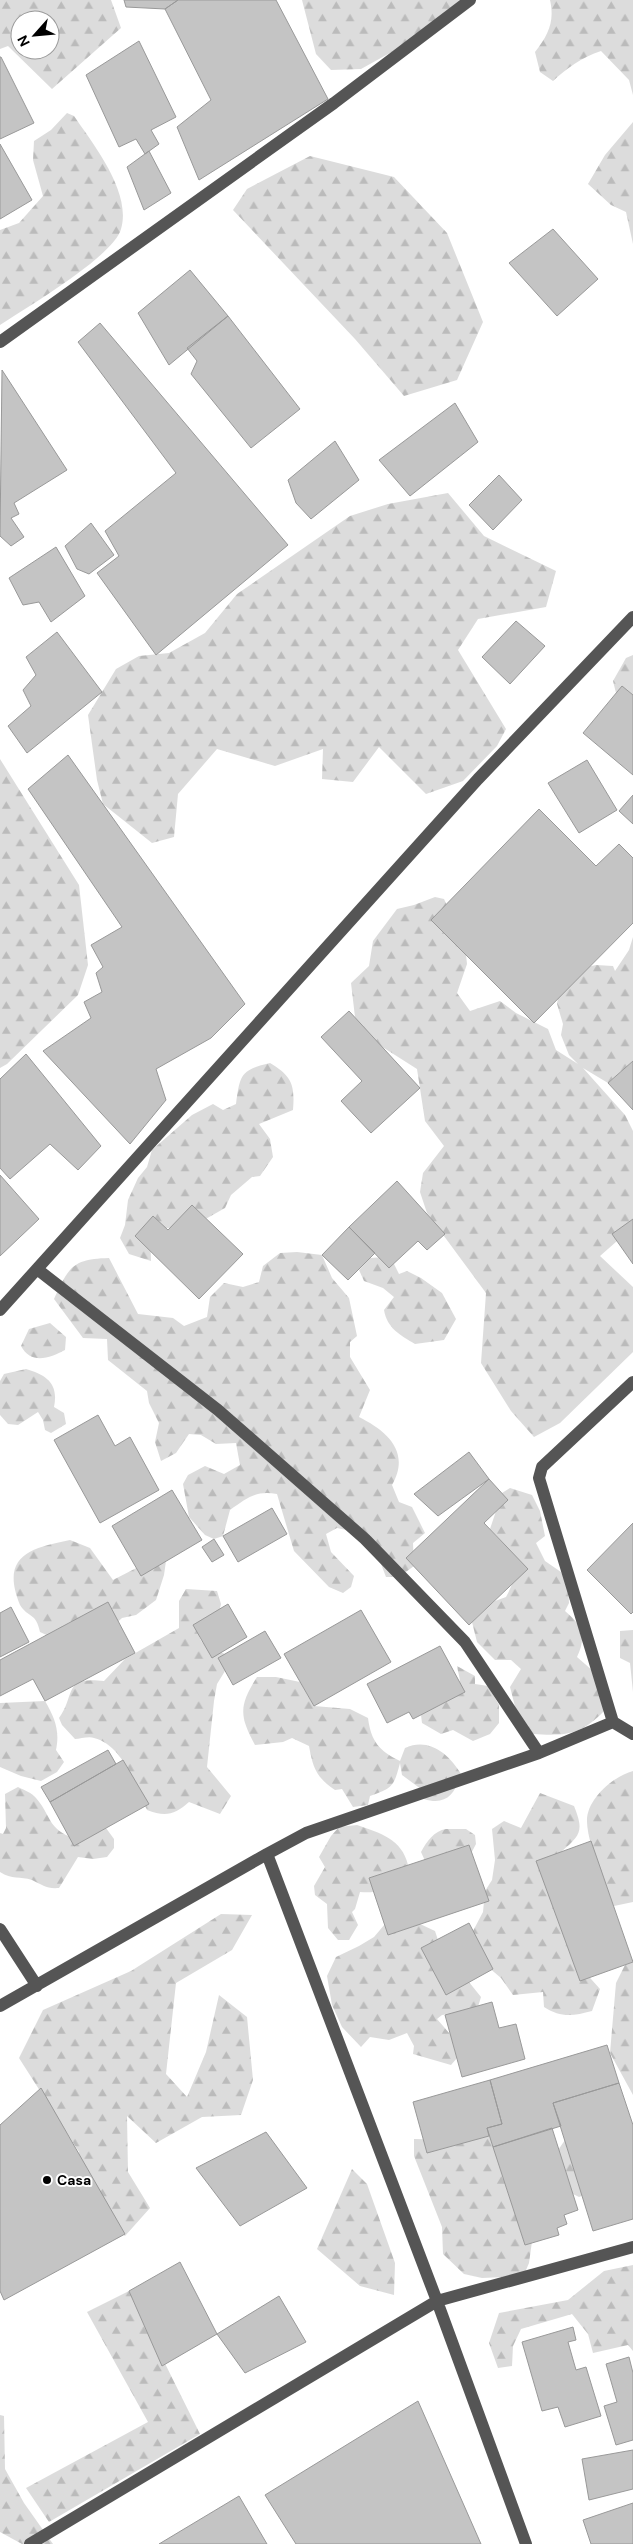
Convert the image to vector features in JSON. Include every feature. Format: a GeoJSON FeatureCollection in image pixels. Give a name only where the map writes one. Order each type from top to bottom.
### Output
{"type":"FeatureCollection","features":[{"type":"Feature","properties":{"kind":"street"},"geometry":{"type":"LineString","coordinates":[[0,342],[326,108],[470,0]]}},
{"type":"Feature","properties":{"kind":"street"},"geometry":{"type":"LineString","coordinates":[[0,1310],[478,779],[633,617]]}},
{"type":"Feature","properties":{"kind":"street"},"geometry":{"type":"LineString","coordinates":[[37,1269],[218,1410],[365,1539],[465,1642],[538,1753]]}},
{"type":"Feature","properties":{"kind":"street"},"geometry":{"type":"LineString","coordinates":[[633,1382],[542,1467],[539,1478],[613,1722],[633,1734]]}},
{"type":"Feature","properties":{"kind":"street"},"geometry":{"type":"LineString","coordinates":[[0,2006],[306,1833],[538,1753],[613,1722]]}},
{"type":"Feature","properties":{"kind":"street"},"geometry":{"type":"LineString","coordinates":[[268,1854],[437,2300],[526,2544]]}},
{"type":"Feature","properties":{"kind":"street"},"geometry":{"type":"LineString","coordinates":[[0,1929],[37,1986]]}},
{"type":"Feature","properties":{"kind":"street"},"geometry":{"type":"LineString","coordinates":[[30,2544],[437,2300],[633,2247]]}},
{"type":"Feature","properties":{"kind":"green space"},"geometry":{"type":"Polygon","coordinates":[[[0,0],[111,0],[121,28],[52,89],[22,60],[60,60],[60,10],[10,10],[10,48],[8,46],[0,49],[0,0]]]}},
{"type":"Feature","properties":{"kind":"green space"},"geometry":{"type":"Polygon","coordinates":[[[302,0],[470,0],[426,33],[361,69],[331,70],[316,54],[302,0]]]}},
{"type":"Feature","properties":{"kind":"green space"},"geometry":{"type":"Polygon","coordinates":[[[550,0],[633,0],[633,95],[629,80],[601,51],[575,63],[553,81],[540,72],[535,52],[544,40],[551,22],[550,0]]]}},
{"type":"Feature","properties":{"kind":"green space"},"geometry":{"type":"Polygon","coordinates":[[[67,113],[74,116],[91,140],[116,184],[123,215],[121,229],[115,240],[86,267],[68,281],[0,325],[0,230],[19,223],[43,196],[33,160],[34,141],[51,130],[67,113]]]}},
{"type":"Feature","properties":{"kind":"green space"},"geometry":{"type":"Polygon","coordinates":[[[633,122],[633,244],[626,212],[611,205],[588,184],[605,155],[633,122]]]}},
{"type":"Feature","properties":{"kind":"green space"},"geometry":{"type":"Polygon","coordinates":[[[310,156],[394,177],[447,233],[483,322],[457,380],[404,396],[355,339],[233,210],[247,189],[310,156]]]}},
{"type":"Feature","properties":{"kind":"green space"},"geometry":{"type":"Polygon","coordinates":[[[448,493],[484,536],[556,571],[546,607],[478,619],[458,650],[506,729],[497,746],[463,781],[426,794],[379,747],[353,782],[322,779],[323,749],[275,766],[217,749],[178,794],[174,837],[152,843],[103,804],[97,780],[88,715],[116,669],[139,656],[169,653],[205,633],[237,594],[350,516],[388,504],[448,493]]]}},
{"type":"Feature","properties":{"kind":"green space"},"geometry":{"type":"Polygon","coordinates":[[[633,655],[633,701],[616,693],[613,681],[626,658],[633,655]]]}},
{"type":"Feature","properties":{"kind":"green space"},"geometry":{"type":"Polygon","coordinates":[[[0,759],[79,885],[88,965],[78,995],[7,1064],[0,1068],[0,759]]]}},
{"type":"Feature","properties":{"kind":"green space"},"geometry":{"type":"Polygon","coordinates":[[[435,897],[444,899],[465,945],[467,964],[457,993],[470,1011],[500,1001],[516,1013],[548,1029],[556,1050],[578,1064],[569,1055],[561,1035],[563,1024],[557,1004],[559,991],[582,968],[596,965],[613,966],[615,971],[629,950],[633,937],[633,1061],[608,1083],[583,1068],[625,1115],[633,1131],[633,1227],[600,1256],[633,1287],[633,1352],[560,1423],[534,1437],[511,1411],[481,1363],[486,1293],[427,1213],[420,1192],[423,1173],[444,1146],[425,1121],[417,1069],[384,1048],[364,1041],[355,1017],[351,983],[369,966],[373,941],[397,909],[435,897]]]}},
{"type":"Feature","properties":{"kind":"green space"},"geometry":{"type":"Polygon","coordinates":[[[270,1063],[283,1072],[290,1082],[293,1094],[293,1110],[259,1124],[270,1139],[273,1157],[260,1176],[252,1177],[231,1195],[225,1208],[195,1225],[150,1230],[151,1261],[129,1254],[120,1238],[125,1225],[128,1200],[138,1178],[147,1167],[152,1150],[192,1115],[213,1104],[223,1110],[236,1104],[239,1086],[244,1075],[253,1068],[270,1063]]]}},
{"type":"Feature","properties":{"kind":"green space"},"geometry":{"type":"Polygon","coordinates":[[[297,1252],[322,1255],[332,1278],[349,1298],[357,1336],[350,1342],[350,1357],[370,1390],[359,1417],[379,1429],[393,1444],[399,1462],[392,1485],[399,1502],[412,1507],[425,1533],[413,1543],[414,1566],[399,1577],[386,1577],[370,1535],[337,1528],[326,1534],[331,1552],[354,1576],[351,1587],[343,1593],[329,1587],[294,1551],[277,1494],[263,1493],[252,1496],[230,1510],[223,1536],[214,1539],[205,1535],[189,1517],[183,1484],[188,1475],[205,1466],[224,1474],[240,1465],[236,1443],[216,1444],[201,1435],[189,1434],[176,1453],[161,1461],[155,1442],[159,1423],[149,1403],[147,1391],[108,1360],[107,1339],[83,1338],[54,1299],[68,1272],[73,1267],[87,1260],[109,1258],[138,1314],[173,1318],[184,1326],[207,1317],[210,1297],[224,1283],[243,1287],[259,1282],[263,1266],[280,1253],[297,1252]]]}},
{"type":"Feature","properties":{"kind":"green space"},"geometry":{"type":"Polygon","coordinates":[[[385,1257],[394,1264],[399,1274],[407,1271],[421,1278],[442,1293],[456,1319],[444,1340],[415,1344],[399,1334],[388,1322],[384,1310],[394,1297],[383,1288],[364,1281],[359,1270],[370,1258],[385,1257]]]}},
{"type":"Feature","properties":{"kind":"green space"},"geometry":{"type":"Polygon","coordinates":[[[50,1323],[66,1337],[65,1350],[47,1357],[35,1358],[30,1356],[21,1346],[29,1329],[50,1323]]]}},
{"type":"Feature","properties":{"kind":"green space"},"geometry":{"type":"Polygon","coordinates":[[[26,1369],[40,1374],[49,1381],[55,1392],[54,1407],[64,1413],[66,1424],[51,1433],[45,1430],[43,1420],[38,1412],[18,1425],[8,1424],[0,1415],[0,1381],[4,1374],[26,1369]]]}},
{"type":"Feature","properties":{"kind":"green space"},"geometry":{"type":"Polygon","coordinates":[[[510,1488],[532,1495],[540,1511],[545,1536],[536,1543],[545,1561],[561,1572],[568,1586],[569,1603],[565,1611],[579,1626],[582,1637],[577,1657],[593,1671],[604,1711],[588,1725],[564,1734],[533,1734],[519,1722],[510,1687],[521,1669],[511,1660],[495,1660],[477,1642],[472,1622],[495,1601],[506,1597],[515,1575],[516,1567],[511,1553],[490,1529],[502,1493],[510,1488]]]}},
{"type":"Feature","properties":{"kind":"green space"},"geometry":{"type":"Polygon","coordinates":[[[70,1540],[90,1548],[113,1580],[146,1563],[166,1561],[164,1575],[156,1600],[136,1615],[122,1618],[109,1630],[53,1638],[40,1632],[34,1618],[20,1605],[15,1588],[14,1575],[16,1565],[22,1557],[31,1551],[70,1540]]]}},
{"type":"Feature","properties":{"kind":"green space"},"geometry":{"type":"Polygon","coordinates":[[[186,1589],[217,1591],[221,1604],[218,1618],[198,1622],[199,1636],[204,1644],[225,1654],[225,1671],[217,1684],[214,1701],[207,1767],[231,1796],[220,1814],[189,1802],[170,1814],[159,1814],[147,1810],[127,1768],[113,1749],[104,1742],[94,1738],[75,1739],[62,1725],[59,1718],[76,1684],[91,1680],[104,1681],[125,1659],[179,1628],[179,1601],[186,1589]]]}},
{"type":"Feature","properties":{"kind":"green space"},"geometry":{"type":"Polygon","coordinates":[[[633,1630],[633,1692],[630,1663],[620,1658],[620,1631],[633,1630]]]}},
{"type":"Feature","properties":{"kind":"green space"},"geometry":{"type":"Polygon","coordinates":[[[457,1666],[475,1676],[475,1684],[488,1686],[499,1705],[499,1723],[490,1734],[473,1741],[453,1730],[441,1734],[422,1723],[421,1715],[426,1708],[442,1704],[457,1694],[460,1683],[457,1666]]]}},
{"type":"Feature","properties":{"kind":"green space"},"geometry":{"type":"Polygon","coordinates":[[[257,1677],[276,1677],[300,1682],[314,1706],[350,1709],[368,1718],[371,1733],[377,1744],[381,1749],[400,1761],[405,1748],[414,1745],[430,1746],[438,1749],[451,1760],[461,1774],[456,1787],[444,1799],[432,1801],[424,1799],[425,1792],[402,1775],[400,1763],[396,1777],[388,1788],[370,1796],[368,1805],[353,1807],[342,1789],[335,1790],[319,1776],[312,1760],[309,1746],[292,1738],[283,1742],[255,1745],[246,1726],[243,1711],[244,1703],[257,1677]]]}},
{"type":"Feature","properties":{"kind":"green space"},"geometry":{"type":"Polygon","coordinates":[[[45,1701],[56,1725],[56,1750],[64,1762],[57,1772],[41,1781],[21,1776],[0,1767],[0,1703],[45,1701]]]}},
{"type":"Feature","properties":{"kind":"green space"},"geometry":{"type":"Polygon","coordinates":[[[633,1771],[633,1902],[614,1906],[590,1842],[587,1822],[588,1813],[591,1805],[602,1790],[618,1778],[633,1771]]]}},
{"type":"Feature","properties":{"kind":"green space"},"geometry":{"type":"Polygon","coordinates":[[[18,1787],[34,1796],[59,1831],[74,1838],[81,1833],[106,1828],[114,1839],[114,1848],[107,1857],[93,1859],[78,1857],[59,1888],[48,1887],[32,1880],[8,1876],[0,1872],[0,1833],[3,1834],[6,1828],[5,1794],[18,1787]]]}},
{"type":"Feature","properties":{"kind":"green space"},"geometry":{"type":"Polygon","coordinates":[[[540,1793],[574,1806],[579,1821],[580,1827],[577,1837],[561,1852],[583,1970],[600,1989],[592,2011],[579,2014],[567,2015],[550,2011],[544,2007],[543,1992],[513,1995],[501,1978],[474,1955],[473,1931],[483,1912],[485,1891],[492,1880],[495,1860],[492,1829],[504,1821],[521,1828],[540,1793]]]}},
{"type":"Feature","properties":{"kind":"green space"},"geometry":{"type":"Polygon","coordinates":[[[357,1825],[389,1838],[401,1849],[408,1865],[393,1883],[383,1890],[360,1892],[355,1909],[352,1912],[358,1925],[349,1940],[338,1940],[328,1928],[327,1904],[315,1895],[314,1886],[325,1867],[319,1857],[331,1836],[339,1827],[357,1825]]]}},
{"type":"Feature","properties":{"kind":"green space"},"geometry":{"type":"Polygon","coordinates":[[[446,1829],[466,1829],[475,1835],[476,1844],[467,1861],[426,1863],[421,1852],[423,1848],[434,1834],[446,1829]]]}},
{"type":"Feature","properties":{"kind":"green space"},"geometry":{"type":"Polygon","coordinates":[[[413,1910],[420,1924],[435,1931],[440,1946],[481,1997],[477,2010],[442,2015],[437,2019],[456,2041],[457,2058],[451,2065],[413,2054],[414,2046],[407,2033],[389,2040],[370,2037],[361,2047],[342,2027],[332,2005],[327,1976],[336,1957],[374,1937],[385,1924],[413,1910]]]}},
{"type":"Feature","properties":{"kind":"green space"},"geometry":{"type":"Polygon","coordinates":[[[221,1914],[252,1915],[232,1950],[176,1983],[166,2074],[187,2097],[206,2052],[219,1995],[247,2017],[253,2080],[241,2115],[202,2117],[156,2143],[127,2116],[128,2172],[150,2208],[125,2236],[92,2209],[60,2250],[0,2270],[0,2187],[15,2197],[59,2203],[79,2152],[19,2058],[43,2010],[131,1971],[221,1914]]]}},
{"type":"Feature","properties":{"kind":"green space"},"geometry":{"type":"Polygon","coordinates":[[[633,1962],[633,2095],[610,2053],[616,1983],[625,1965],[633,1962]]]}},
{"type":"Feature","properties":{"kind":"green space"},"geometry":{"type":"Polygon","coordinates":[[[479,2133],[493,2134],[533,2234],[529,2263],[521,2282],[504,2277],[482,2278],[464,2274],[443,2254],[442,2227],[414,2156],[414,2139],[455,2140],[479,2133]]]}},
{"type":"Feature","properties":{"kind":"green space"},"geometry":{"type":"Polygon","coordinates":[[[565,2140],[573,2140],[589,2193],[579,2197],[563,2189],[556,2153],[565,2140]]]}},
{"type":"Feature","properties":{"kind":"green space"},"geometry":{"type":"Polygon","coordinates":[[[352,2169],[367,2184],[395,2263],[394,2295],[360,2286],[317,2249],[352,2169]]]}},
{"type":"Feature","properties":{"kind":"green space"},"geometry":{"type":"Polygon","coordinates":[[[633,2265],[633,2351],[628,2345],[593,2353],[588,2334],[572,2314],[521,2329],[513,2346],[512,2366],[498,2368],[489,2343],[499,2313],[568,2300],[604,2271],[633,2265]]]}},
{"type":"Feature","properties":{"kind":"green space"},"geometry":{"type":"Polygon","coordinates":[[[129,2291],[200,2434],[49,2522],[26,2488],[148,2422],[87,2312],[129,2291]]]}},
{"type":"Feature","properties":{"kind":"green space"},"geometry":{"type":"Polygon","coordinates":[[[0,2415],[4,2416],[5,2469],[24,2503],[53,2544],[22,2544],[0,2532],[0,2415]]]}},
{"type":"Feature","properties":{"kind":"building"},"geometry":{"type":"Polygon","coordinates":[[[124,0],[178,0],[165,9],[126,7],[124,0]]]}},
{"type":"Feature","properties":{"kind":"building"},"geometry":{"type":"Polygon","coordinates":[[[178,0],[276,0],[328,99],[199,180],[177,127],[211,100],[165,9],[178,0]]]}},
{"type":"Feature","properties":{"kind":"building"},"geometry":{"type":"Polygon","coordinates":[[[139,41],[176,117],[151,130],[159,144],[145,154],[136,139],[119,147],[86,75],[139,41]]]}},
{"type":"Feature","properties":{"kind":"building"},"geometry":{"type":"Polygon","coordinates":[[[0,57],[34,123],[0,139],[0,57]]]}},
{"type":"Feature","properties":{"kind":"building"},"geometry":{"type":"Polygon","coordinates":[[[0,144],[32,200],[0,219],[0,144]]]}},
{"type":"Feature","properties":{"kind":"building"},"geometry":{"type":"Polygon","coordinates":[[[149,151],[171,193],[144,210],[127,167],[149,151]]]}},
{"type":"Feature","properties":{"kind":"building"},"geometry":{"type":"Polygon","coordinates":[[[553,229],[598,279],[557,316],[509,263],[553,229]]]}},
{"type":"Feature","properties":{"kind":"building"},"geometry":{"type":"Polygon","coordinates":[[[190,270],[228,316],[169,365],[138,313],[190,270]]]}},
{"type":"Feature","properties":{"kind":"building"},"geometry":{"type":"Polygon","coordinates":[[[228,316],[300,409],[251,448],[191,374],[197,361],[187,348],[228,316]]]}},
{"type":"Feature","properties":{"kind":"building"},"geometry":{"type":"Polygon","coordinates":[[[100,323],[288,545],[156,655],[97,573],[119,556],[105,531],[176,473],[78,342],[100,323]]]}},
{"type":"Feature","properties":{"kind":"building"},"geometry":{"type":"Polygon","coordinates":[[[2,370],[67,470],[14,503],[19,514],[11,518],[24,537],[11,546],[0,536],[2,370]]]}},
{"type":"Feature","properties":{"kind":"building"},"geometry":{"type":"Polygon","coordinates":[[[455,403],[478,442],[410,496],[379,460],[455,403]]]}},
{"type":"Feature","properties":{"kind":"building"},"geometry":{"type":"Polygon","coordinates":[[[335,441],[359,480],[311,519],[296,503],[288,480],[335,441]]]}},
{"type":"Feature","properties":{"kind":"building"},"geometry":{"type":"Polygon","coordinates":[[[499,475],[522,500],[493,530],[469,505],[499,475]]]}},
{"type":"Feature","properties":{"kind":"building"},"geometry":{"type":"Polygon","coordinates":[[[91,523],[114,555],[89,574],[77,569],[65,546],[91,523]]]}},
{"type":"Feature","properties":{"kind":"building"},"geometry":{"type":"Polygon","coordinates":[[[56,547],[85,596],[51,622],[39,602],[23,605],[9,578],[56,547]]]}},
{"type":"Feature","properties":{"kind":"building"},"geometry":{"type":"Polygon","coordinates":[[[516,621],[545,646],[510,684],[482,657],[516,621]]]}},
{"type":"Feature","properties":{"kind":"building"},"geometry":{"type":"Polygon","coordinates":[[[57,632],[102,692],[27,753],[8,726],[31,706],[23,690],[36,675],[26,657],[57,632]]]}},
{"type":"Feature","properties":{"kind":"building"},"geometry":{"type":"Polygon","coordinates":[[[622,686],[633,695],[633,775],[583,733],[622,686]]]}},
{"type":"Feature","properties":{"kind":"building"},"geometry":{"type":"Polygon","coordinates":[[[68,755],[245,1004],[211,1038],[156,1069],[166,1100],[130,1144],[43,1051],[91,1018],[84,1002],[102,992],[96,973],[103,967],[91,945],[122,927],[28,789],[68,755]]]}},
{"type":"Feature","properties":{"kind":"building"},"geometry":{"type":"Polygon","coordinates":[[[587,760],[617,810],[579,833],[548,783],[587,760]]]}},
{"type":"Feature","properties":{"kind":"building"},"geometry":{"type":"Polygon","coordinates":[[[633,795],[633,824],[619,811],[633,795]]]}},
{"type":"Feature","properties":{"kind":"building"},"geometry":{"type":"Polygon","coordinates":[[[539,809],[596,866],[619,844],[633,858],[633,923],[534,1023],[431,920],[539,809]]]}},
{"type":"Feature","properties":{"kind":"building"},"geometry":{"type":"Polygon","coordinates":[[[349,1011],[420,1088],[371,1133],[341,1101],[362,1081],[321,1037],[349,1011]]]}},
{"type":"Feature","properties":{"kind":"building"},"geometry":{"type":"Polygon","coordinates":[[[26,1054],[101,1146],[78,1170],[50,1144],[10,1179],[0,1168],[0,1079],[26,1054]]]}},
{"type":"Feature","properties":{"kind":"building"},"geometry":{"type":"Polygon","coordinates":[[[633,1061],[633,1110],[608,1083],[633,1061]]]}},
{"type":"Feature","properties":{"kind":"building"},"geometry":{"type":"Polygon","coordinates":[[[0,1175],[39,1219],[0,1256],[0,1175]]]}},
{"type":"Feature","properties":{"kind":"building"},"geometry":{"type":"Polygon","coordinates":[[[397,1181],[445,1234],[427,1250],[418,1241],[389,1268],[349,1227],[397,1181]]]}},
{"type":"Feature","properties":{"kind":"building"},"geometry":{"type":"Polygon","coordinates":[[[192,1205],[243,1254],[199,1299],[135,1236],[153,1216],[168,1230],[192,1205]]]}},
{"type":"Feature","properties":{"kind":"building"},"geometry":{"type":"Polygon","coordinates":[[[633,1219],[633,1264],[612,1234],[633,1219]]]}},
{"type":"Feature","properties":{"kind":"building"},"geometry":{"type":"Polygon","coordinates":[[[349,1227],[375,1253],[348,1280],[322,1255],[349,1227]]]}},
{"type":"Feature","properties":{"kind":"building"},"geometry":{"type":"Polygon","coordinates":[[[98,1415],[115,1446],[130,1437],[159,1490],[100,1523],[54,1440],[98,1415]]]}},
{"type":"Feature","properties":{"kind":"building"},"geometry":{"type":"Polygon","coordinates":[[[469,1452],[489,1479],[438,1516],[414,1494],[469,1452]]]}},
{"type":"Feature","properties":{"kind":"building"},"geometry":{"type":"Polygon","coordinates":[[[489,1479],[508,1500],[484,1523],[528,1569],[469,1625],[406,1558],[489,1479]]]}},
{"type":"Feature","properties":{"kind":"building"},"geometry":{"type":"Polygon","coordinates":[[[172,1490],[202,1540],[141,1576],[112,1526],[172,1490]]]}},
{"type":"Feature","properties":{"kind":"building"},"geometry":{"type":"Polygon","coordinates":[[[272,1508],[287,1534],[238,1562],[223,1536],[272,1508]]]}},
{"type":"Feature","properties":{"kind":"building"},"geometry":{"type":"Polygon","coordinates":[[[633,1523],[633,1612],[631,1614],[587,1570],[633,1523]]]}},
{"type":"Feature","properties":{"kind":"building"},"geometry":{"type":"Polygon","coordinates":[[[214,1539],[224,1555],[212,1562],[202,1547],[214,1539]]]}},
{"type":"Feature","properties":{"kind":"building"},"geometry":{"type":"Polygon","coordinates":[[[108,1602],[135,1653],[45,1701],[33,1679],[0,1696],[0,1660],[108,1602]]]}},
{"type":"Feature","properties":{"kind":"building"},"geometry":{"type":"Polygon","coordinates":[[[228,1604],[247,1637],[212,1658],[193,1625],[228,1604]]]}},
{"type":"Feature","properties":{"kind":"building"},"geometry":{"type":"Polygon","coordinates":[[[11,1607],[29,1642],[0,1657],[0,1613],[11,1607]]]}},
{"type":"Feature","properties":{"kind":"building"},"geometry":{"type":"Polygon","coordinates":[[[361,1610],[391,1662],[314,1706],[284,1654],[361,1610]]]}},
{"type":"Feature","properties":{"kind":"building"},"geometry":{"type":"Polygon","coordinates":[[[265,1631],[281,1658],[233,1685],[218,1658],[265,1631]]]}},
{"type":"Feature","properties":{"kind":"building"},"geometry":{"type":"Polygon","coordinates":[[[440,1646],[465,1692],[413,1719],[409,1712],[387,1723],[367,1684],[440,1646]]]}},
{"type":"Feature","properties":{"kind":"building"},"geometry":{"type":"Polygon","coordinates":[[[108,1750],[116,1764],[50,1802],[41,1787],[108,1750]]]}},
{"type":"Feature","properties":{"kind":"building"},"geometry":{"type":"Polygon","coordinates":[[[123,1760],[149,1804],[74,1846],[50,1802],[123,1760]]]}},
{"type":"Feature","properties":{"kind":"building"},"geometry":{"type":"Polygon","coordinates":[[[591,1841],[633,1962],[580,1981],[536,1861],[591,1841]]]}},
{"type":"Feature","properties":{"kind":"building"},"geometry":{"type":"Polygon","coordinates":[[[469,1845],[489,1901],[388,1935],[369,1878],[469,1845]]]}},
{"type":"Feature","properties":{"kind":"building"},"geometry":{"type":"Polygon","coordinates":[[[469,1923],[493,1969],[446,1995],[421,1948],[469,1923]]]}},
{"type":"Feature","properties":{"kind":"building"},"geometry":{"type":"Polygon","coordinates":[[[492,2002],[499,2028],[516,2024],[525,2059],[462,2077],[445,2015],[492,2002]]]}},
{"type":"Feature","properties":{"kind":"building"},"geometry":{"type":"Polygon","coordinates":[[[607,2045],[619,2083],[553,2103],[561,2126],[493,2147],[487,2128],[502,2124],[490,2080],[607,2045]]]}},
{"type":"Feature","properties":{"kind":"building"},"geometry":{"type":"Polygon","coordinates":[[[490,2080],[502,2124],[487,2128],[489,2136],[427,2153],[413,2102],[490,2080]]]}},
{"type":"Feature","properties":{"kind":"building"},"geometry":{"type":"Polygon","coordinates":[[[619,2083],[633,2125],[633,2219],[593,2231],[553,2103],[619,2083]]]}},
{"type":"Feature","properties":{"kind":"building","name":"Casa"},"geometry":{"type":"Polygon","coordinates":[[[41,2088],[125,2234],[4,2300],[0,2291],[0,2125],[41,2088]]]}},
{"type":"Feature","properties":{"kind":"building"},"geometry":{"type":"Polygon","coordinates":[[[552,2128],[578,2210],[564,2215],[567,2224],[557,2228],[559,2235],[525,2245],[493,2147],[552,2128]]]}},
{"type":"Feature","properties":{"kind":"building"},"geometry":{"type":"Polygon","coordinates":[[[266,2132],[307,2188],[240,2226],[196,2168],[266,2132]]]}},
{"type":"Feature","properties":{"kind":"building"},"geometry":{"type":"Polygon","coordinates":[[[180,2262],[217,2334],[162,2366],[129,2291],[180,2262]]]}},
{"type":"Feature","properties":{"kind":"building"},"geometry":{"type":"Polygon","coordinates":[[[279,2296],[306,2342],[245,2373],[217,2334],[279,2296]]]}},
{"type":"Feature","properties":{"kind":"building"},"geometry":{"type":"Polygon","coordinates":[[[573,2327],[576,2340],[568,2342],[576,2370],[586,2367],[601,2416],[565,2427],[558,2407],[542,2411],[522,2342],[573,2327]]]}},
{"type":"Feature","properties":{"kind":"building"},"geometry":{"type":"Polygon","coordinates":[[[629,2357],[633,2373],[633,2440],[616,2445],[604,2406],[617,2402],[606,2364],[629,2357]]]}},
{"type":"Feature","properties":{"kind":"building"},"geometry":{"type":"Polygon","coordinates":[[[418,2401],[481,2544],[296,2544],[265,2495],[418,2401]]]}},
{"type":"Feature","properties":{"kind":"building"},"geometry":{"type":"Polygon","coordinates":[[[633,2450],[633,2489],[589,2500],[582,2459],[633,2450]]]}},
{"type":"Feature","properties":{"kind":"building"},"geometry":{"type":"Polygon","coordinates":[[[239,2496],[267,2544],[159,2544],[239,2496]]]}},
{"type":"Feature","properties":{"kind":"building"},"geometry":{"type":"Polygon","coordinates":[[[633,2503],[633,2544],[591,2544],[583,2520],[633,2503]]]}},
{"type":"Feature","properties":{"kind":"place","name":"Casa"},"geometry":{"type":"Point","coordinates":[47,2180]}}]}
